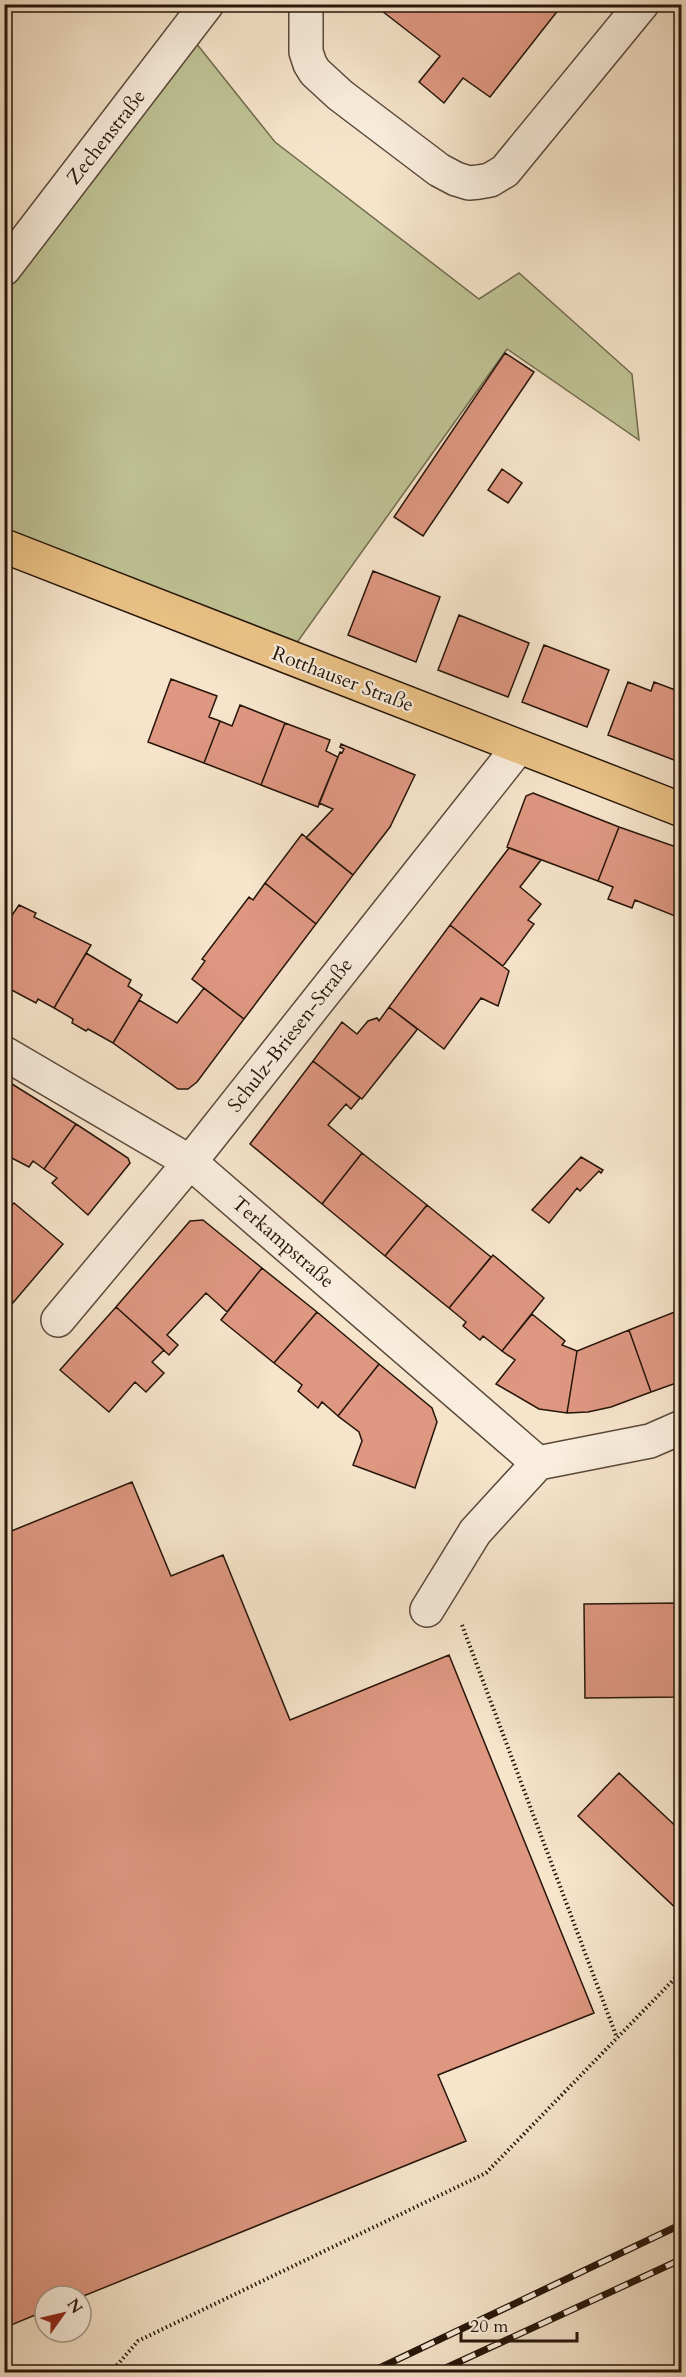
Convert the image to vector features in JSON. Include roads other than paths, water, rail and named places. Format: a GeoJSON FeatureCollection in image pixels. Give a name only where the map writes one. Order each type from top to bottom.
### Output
{"type":"FeatureCollection","features":[{"type":"Feature","properties":{"kind":"main road","name":"Rotthauser Straße"},"geometry":{"type":"LineString","coordinates":[[4,546],[681,810]]}},
{"type":"Feature","properties":{"kind":"street","name":"Zechenstraße"},"geometry":{"type":"LineString","coordinates":[[4,269],[207,4]]}},
{"type":"Feature","properties":{"kind":"street"},"geometry":{"type":"LineString","coordinates":[[306,4],[306,52],[315,72],[340,95],[439,170],[469,183],[490,180],[505,171],[642,4]]}},
{"type":"Feature","properties":{"kind":"street","name":"Schulz-Briesen-Straße"},"geometry":{"type":"LineString","coordinates":[[58,1320],[190,1162],[518,748]]}},
{"type":"Feature","properties":{"kind":"street","name":"Terkampstraße"},"geometry":{"type":"LineString","coordinates":[[4,1053],[190,1162],[538,1463]]}},
{"type":"Feature","properties":{"kind":"street"},"geometry":{"type":"LineString","coordinates":[[427,1610],[474,1533],[538,1463],[650,1441],[681,1427]]}},
{"type":"Feature","properties":{"kind":"railway"},"geometry":{"type":"LineString","coordinates":[[371,2372],[682,2224]]}},
{"type":"Feature","properties":{"kind":"railway"},"geometry":{"type":"LineString","coordinates":[[437,2372],[682,2259]]}}]}
